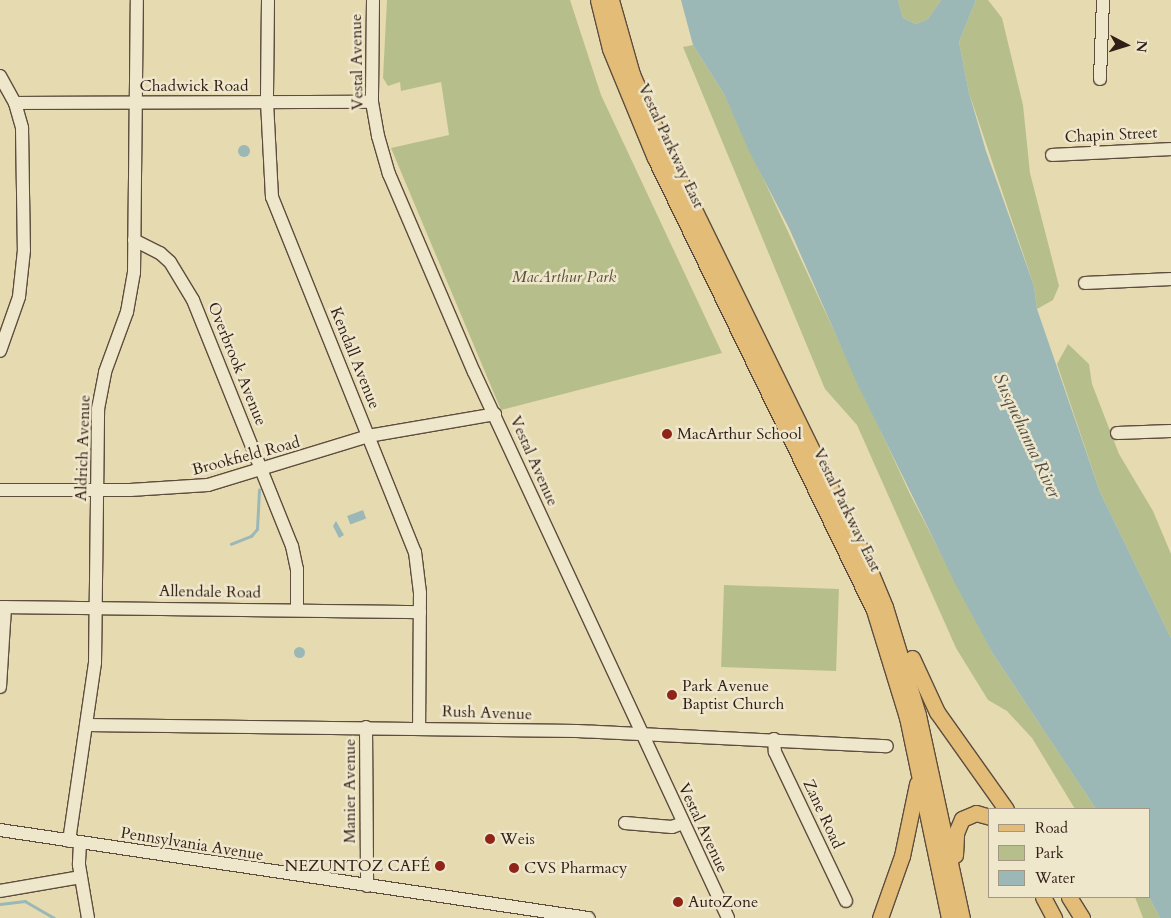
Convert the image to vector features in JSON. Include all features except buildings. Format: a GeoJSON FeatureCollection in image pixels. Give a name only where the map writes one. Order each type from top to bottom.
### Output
{"type":"FeatureCollection","features":[{"type":"Feature","properties":{"kind":"main road","name":"Vestal Parkway East"},"geometry":{"type":"LineString","coordinates":[[598,0],[613,58],[656,158],[867,592],[892,663],[915,752],[949,918]]}},
{"type":"Feature","properties":{"kind":"main road","name":"Vestal Parkway East"},"geometry":{"type":"LineString","coordinates":[[611,0],[632,74],[663,146],[865,559],[885,607],[918,715],[961,912]]}},
{"type":"Feature","properties":{"kind":"main road"},"geometry":{"type":"LineString","coordinates":[[885,607],[893,610],[937,712],[1005,808]]}},
{"type":"Feature","properties":{"kind":"main road"},"geometry":{"type":"LineString","coordinates":[[880,918],[895,881],[915,799],[915,752]]}},
{"type":"Feature","properties":{"kind":"main road"},"geometry":{"type":"LineString","coordinates":[[961,912],[955,848],[958,826],[971,814],[988,817]]}},
{"type":"Feature","properties":{"kind":"main road"},"geometry":{"type":"LineString","coordinates":[[1044,898],[1054,918]]}},
{"type":"Feature","properties":{"kind":"main road"},"geometry":{"type":"LineString","coordinates":[[1070,898],[1082,918]]}},
{"type":"Feature","properties":{"kind":"street","name":"Aldrich Avenue"},"geometry":{"type":"LineString","coordinates":[[88,918],[74,842],[86,726],[95,663],[99,400],[105,372],[127,312],[134,273],[137,0]]}},
{"type":"Feature","properties":{"kind":"street","name":"Kendall Avenue"},"geometry":{"type":"LineString","coordinates":[[268,0],[267,102],[272,197],[416,552],[420,612],[419,727]]}},
{"type":"Feature","properties":{"kind":"street","name":"Vestal Avenue"},"geometry":{"type":"LineString","coordinates":[[373,0],[372,102],[378,136],[389,174],[474,372],[728,918]]}},
{"type":"Feature","properties":{"kind":"street"},"geometry":{"type":"LineString","coordinates":[[1100,79],[1103,0]]}},
{"type":"Feature","properties":{"kind":"street"},"geometry":{"type":"LineString","coordinates":[[0,76],[15,103],[22,128],[23,268],[19,297],[0,351]]}},
{"type":"Feature","properties":{"kind":"street","name":"Chadwick Road"},"geometry":{"type":"LineString","coordinates":[[15,103],[372,102]]}},
{"type":"Feature","properties":{"kind":"street","name":"Chapin Street"},"geometry":{"type":"LineString","coordinates":[[1052,155],[1171,149]]}},
{"type":"Feature","properties":{"kind":"street","name":"Overbrook Avenue"},"geometry":{"type":"LineString","coordinates":[[134,240],[160,253],[184,280],[292,546],[297,569],[297,609]]}},
{"type":"Feature","properties":{"kind":"street"},"geometry":{"type":"LineString","coordinates":[[1085,283],[1171,279]]}},
{"type":"Feature","properties":{"kind":"street","name":"Brookfield Road"},"geometry":{"type":"LineString","coordinates":[[0,490],[97,491],[188,488],[218,484],[368,436],[495,414]]}},
{"type":"Feature","properties":{"kind":"street"},"geometry":{"type":"LineString","coordinates":[[1117,433],[1171,430]]}},
{"type":"Feature","properties":{"kind":"street"},"geometry":{"type":"LineString","coordinates":[[0,687],[2,607]]}},
{"type":"Feature","properties":{"kind":"street","name":"Allendale Road"},"geometry":{"type":"LineString","coordinates":[[2,607],[297,609],[420,612]]}},
{"type":"Feature","properties":{"kind":"street","name":"Rush Avenue"},"geometry":{"type":"LineString","coordinates":[[86,726],[419,727],[774,739],[887,746]]}},
{"type":"Feature","properties":{"kind":"street","name":"Manier Avenue"},"geometry":{"type":"LineString","coordinates":[[366,727],[367,886]]}},
{"type":"Feature","properties":{"kind":"street","name":"Zane Road"},"geometry":{"type":"LineString","coordinates":[[774,739],[775,752],[846,901]]}},
{"type":"Feature","properties":{"kind":"street"},"geometry":{"type":"LineString","coordinates":[[625,824],[672,827],[683,823]]}},
{"type":"Feature","properties":{"kind":"street","name":"Pennsylvania Avenue"},"geometry":{"type":"LineString","coordinates":[[0,830],[588,918]]}},
{"type":"Feature","properties":{"kind":"street"},"geometry":{"type":"LineString","coordinates":[[0,891],[81,877]]}},
{"type":"Feature","properties":{"kind":"green space","name":"MacArthur Park"},"geometry":{"type":"Polygon","coordinates":[[[387,0],[570,0],[601,95],[722,353],[501,410],[391,148],[449,135],[441,82],[401,91],[400,82],[388,86],[383,78],[387,0]]]}},
{"type":"Feature","properties":{"kind":"green space"},"geometry":{"type":"Polygon","coordinates":[[[898,0],[941,0],[928,19],[916,24],[903,18],[898,0]]]}},
{"type":"Feature","properties":{"kind":"green space"},"geometry":{"type":"Polygon","coordinates":[[[976,0],[988,0],[1002,18],[1023,105],[1030,173],[1059,286],[1053,300],[1037,309],[1034,286],[969,93],[959,42],[976,0]]]}},
{"type":"Feature","properties":{"kind":"green space"},"geometry":{"type":"Polygon","coordinates":[[[693,45],[724,94],[910,494],[993,654],[1095,808],[1074,808],[1032,738],[1007,711],[988,700],[956,648],[857,425],[825,389],[683,47],[693,45]]]}},
{"type":"Feature","properties":{"kind":"green space"},"geometry":{"type":"Polygon","coordinates":[[[1068,344],[1089,364],[1092,384],[1119,454],[1153,511],[1171,554],[1171,638],[1100,492],[1057,364],[1068,344]]]}},
{"type":"Feature","properties":{"kind":"green space"},"geometry":{"type":"Polygon","coordinates":[[[724,585],[839,589],[836,671],[721,667],[724,585]]]}},
{"type":"Feature","properties":{"kind":"green space"},"geometry":{"type":"Polygon","coordinates":[[[1135,898],[1150,898],[1160,918],[1143,918],[1135,898]]]}},
{"type":"Feature","properties":{"kind":"water","name":"Susquehanna River"},"geometry":{"type":"Polygon","coordinates":[[[681,0],[898,0],[903,18],[916,24],[928,19],[941,0],[976,0],[959,42],[969,93],[986,151],[1034,286],[1037,309],[1100,492],[1171,638],[1171,918],[1160,918],[1150,898],[1151,808],[1095,808],[993,654],[956,585],[857,383],[789,228],[749,151],[724,94],[693,45],[681,0]]]}},
{"type":"Feature","properties":{"kind":"water"},"geometry":{"type":"Polygon","coordinates":[[[242,145],[246,145],[250,151],[246,157],[242,157],[238,153],[238,149],[242,145]]]}},
{"type":"Feature","properties":{"kind":"water"},"geometry":{"type":"Polygon","coordinates":[[[363,510],[366,518],[350,524],[347,516],[363,510]]]}},
{"type":"Feature","properties":{"kind":"water"},"geometry":{"type":"Polygon","coordinates":[[[336,521],[344,535],[339,538],[333,526],[336,521]]]}},
{"type":"Feature","properties":{"kind":"water"},"geometry":{"type":"Polygon","coordinates":[[[297,647],[301,647],[304,652],[303,656],[297,657],[294,654],[294,650],[297,647]]]}},
{"type":"Feature","properties":{"kind":"waterway"},"geometry":{"type":"LineString","coordinates":[[231,544],[251,536],[257,529],[259,490]]}},
{"type":"Feature","properties":{"kind":"waterway"},"geometry":{"type":"LineString","coordinates":[[0,904],[25,901],[54,918]]}},
{"type":"Feature","properties":{"kind":"place","name":"MacArthur School"},"geometry":{"type":"Point","coordinates":[667,434]}},
{"type":"Feature","properties":{"kind":"place","name":"Park Avenue Baptist Church"},"geometry":{"type":"Point","coordinates":[672,695]}},
{"type":"Feature","properties":{"kind":"place","name":"Weis"},"geometry":{"type":"Point","coordinates":[490,839]}},
{"type":"Feature","properties":{"kind":"place","name":"NEZUNTOZ CAFÉ"},"geometry":{"type":"Point","coordinates":[440,866]}},
{"type":"Feature","properties":{"kind":"place","name":"CVS Pharmacy"},"geometry":{"type":"Point","coordinates":[514,868]}},
{"type":"Feature","properties":{"kind":"place","name":"AutoZone"},"geometry":{"type":"Point","coordinates":[678,902]}}]}
